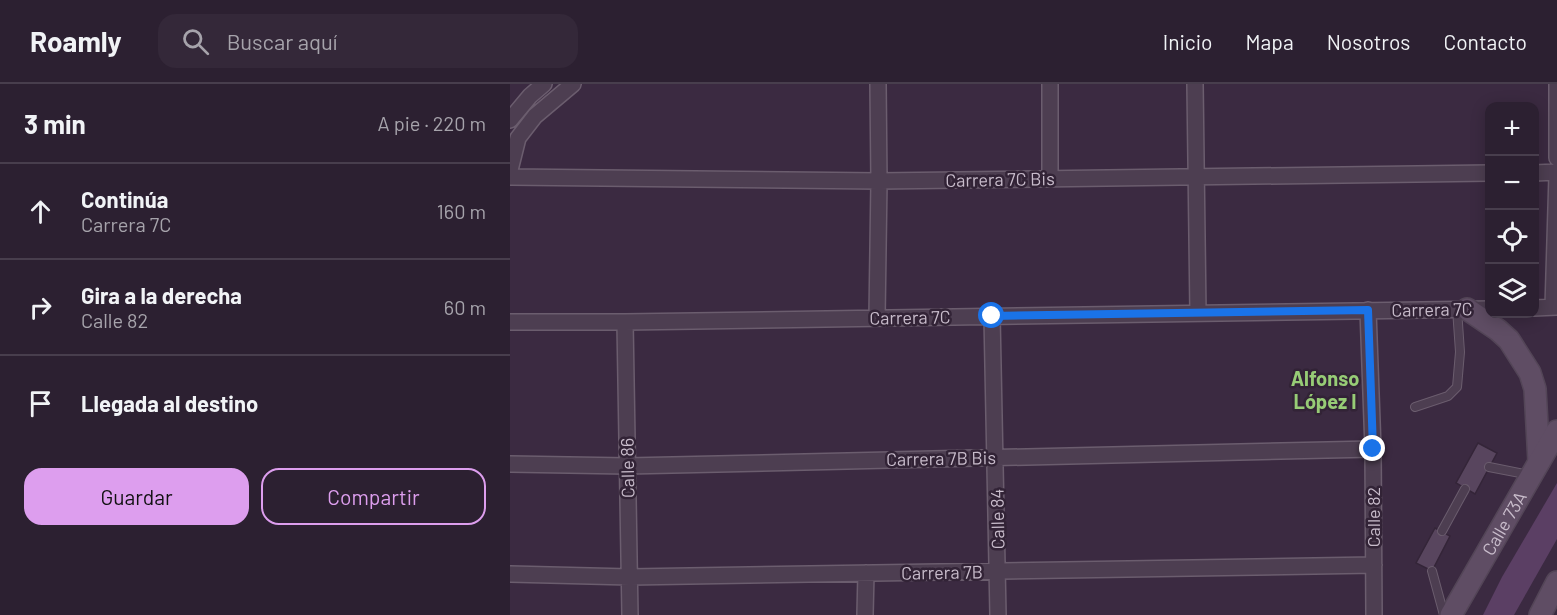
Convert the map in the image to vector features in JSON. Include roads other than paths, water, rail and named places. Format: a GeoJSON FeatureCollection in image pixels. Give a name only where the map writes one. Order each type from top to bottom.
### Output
{"type":"FeatureCollection","features":[{"type":"Feature","properties":{"kind":"main road"},"geometry":{"type":"LineString","coordinates":[[1462,309],[1498,330],[1509,340],[1530,373],[1535,389],[1535,469]]}},
{"type":"Feature","properties":{"kind":"main road","name":"Calle 73A"},"geometry":{"type":"LineString","coordinates":[[1451,615],[1557,431]]}},
{"type":"Feature","properties":{"kind":"street"},"geometry":{"type":"LineString","coordinates":[[510,120],[530,96],[544,84]]}},
{"type":"Feature","properties":{"kind":"street"},"geometry":{"type":"LineString","coordinates":[[510,170],[518,138],[535,116],[573,84]]}},
{"type":"Feature","properties":{"kind":"street"},"geometry":{"type":"LineString","coordinates":[[877,317],[878,84]]}},
{"type":"Feature","properties":{"kind":"street"},"geometry":{"type":"LineString","coordinates":[[1050,84],[1050,179]]}},
{"type":"Feature","properties":{"kind":"street"},"geometry":{"type":"LineString","coordinates":[[1195,84],[1198,313]]}},
{"type":"Feature","properties":{"kind":"street"},"geometry":{"type":"LineString","coordinates":[[1557,84],[1557,158]]}},
{"type":"Feature","properties":{"kind":"street","name":"Carrera 7C Bis"},"geometry":{"type":"LineString","coordinates":[[510,177],[879,181],[1485,173]]}},
{"type":"Feature","properties":{"kind":"street"},"geometry":{"type":"LineString","coordinates":[[1539,173],[1557,174],[1555,308],[1539,308]]}},
{"type":"Feature","properties":{"kind":"street","name":"Carrera 7C"},"geometry":{"type":"LineString","coordinates":[[510,322],[1485,309]]}},
{"type":"Feature","properties":{"kind":"street","name":"Calle 82"},"geometry":{"type":"LineString","coordinates":[[1368,310],[1373,449],[1374,615]]}},
{"type":"Feature","properties":{"kind":"street","name":"Calle 84"},"geometry":{"type":"LineString","coordinates":[[992,316],[998,615]]}},
{"type":"Feature","properties":{"kind":"street","name":"Calle 86"},"geometry":{"type":"LineString","coordinates":[[624,322],[630,615]]}},
{"type":"Feature","properties":{"kind":"street","name":"Carrera 7B Bis"},"geometry":{"type":"LineString","coordinates":[[510,464],[627,466],[1373,449]]}},
{"type":"Feature","properties":{"kind":"street","name":"Carrera 7B"},"geometry":{"type":"LineString","coordinates":[[510,574],[630,577],[1374,565]]}},
{"type":"Feature","properties":{"kind":"street"},"geometry":{"type":"LineString","coordinates":[[865,615],[866,573]]}},
{"type":"Feature","properties":{"kind":"lane"},"geometry":{"type":"LineString","coordinates":[[1415,407],[1448,396],[1457,387],[1462,309]]}},
{"type":"Feature","properties":{"kind":"lane"},"geometry":{"type":"LineString","coordinates":[[1489,467],[1535,469]]}},
{"type":"Feature","properties":{"kind":"lane"},"geometry":{"type":"LineString","coordinates":[[1442,531],[1465,489]]}},
{"type":"Feature","properties":{"kind":"lane"},"geometry":{"type":"LineString","coordinates":[[1432,571],[1444,615]]}},
{"type":"Feature","properties":{"kind":"district","name":"Alfonso López I"},"geometry":{"type":"Point","coordinates":[1325,390]}}]}
